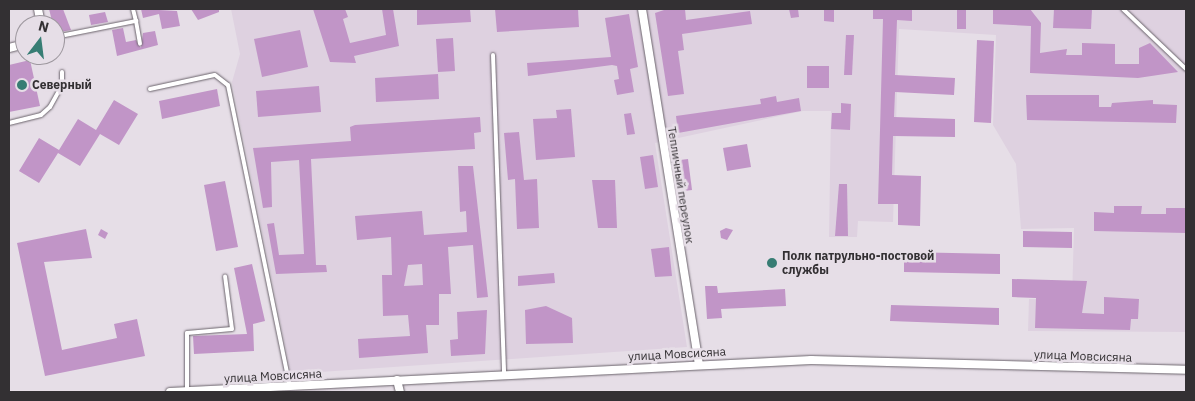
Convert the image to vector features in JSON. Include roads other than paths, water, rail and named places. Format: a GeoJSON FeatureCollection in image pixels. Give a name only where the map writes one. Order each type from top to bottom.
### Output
{"type":"FeatureCollection","features":[{"type":"Feature","properties":{"kind":"street","name":"Тепличный переулок"},"geometry":{"type":"LineString","coordinates":[[642,9],[699,364]]}},
{"type":"Feature","properties":{"kind":"street","name":"улица Мовсисяна"},"geometry":{"type":"LineString","coordinates":[[170,392],[290,387],[310,389],[397,380],[811,360],[1186,370]]}},
{"type":"Feature","properties":{"kind":"street"},"geometry":{"type":"LineString","coordinates":[[397,380],[400,392]]}},
{"type":"Feature","properties":{"kind":"lane"},"geometry":{"type":"LineString","coordinates":[[133,9],[140,44]]}},
{"type":"Feature","properties":{"kind":"lane"},"geometry":{"type":"LineString","coordinates":[[1123,9],[1186,69]]}},
{"type":"Feature","properties":{"kind":"lane"},"geometry":{"type":"LineString","coordinates":[[65,35],[136,21]]}},
{"type":"Feature","properties":{"kind":"lane"},"geometry":{"type":"LineString","coordinates":[[493,55],[504,374]]}},
{"type":"Feature","properties":{"kind":"lane"},"geometry":{"type":"LineString","coordinates":[[9,123],[41,115],[50,107],[62,85],[62,72]]}},
{"type":"Feature","properties":{"kind":"lane"},"geometry":{"type":"LineString","coordinates":[[150,89],[215,75],[228,85],[290,387]]}},
{"type":"Feature","properties":{"kind":"lane"},"geometry":{"type":"LineString","coordinates":[[187,392],[187,333],[232,329],[225,276]]}},
{"type":"Feature","properties":{"kind":"place","name":"Северный"},"geometry":{"type":"Point","coordinates":[22,85]}},
{"type":"Feature","properties":{"kind":"place","name":"Полк патрульно-постовой службы"},"geometry":{"type":"Point","coordinates":[772,263]}}]}
